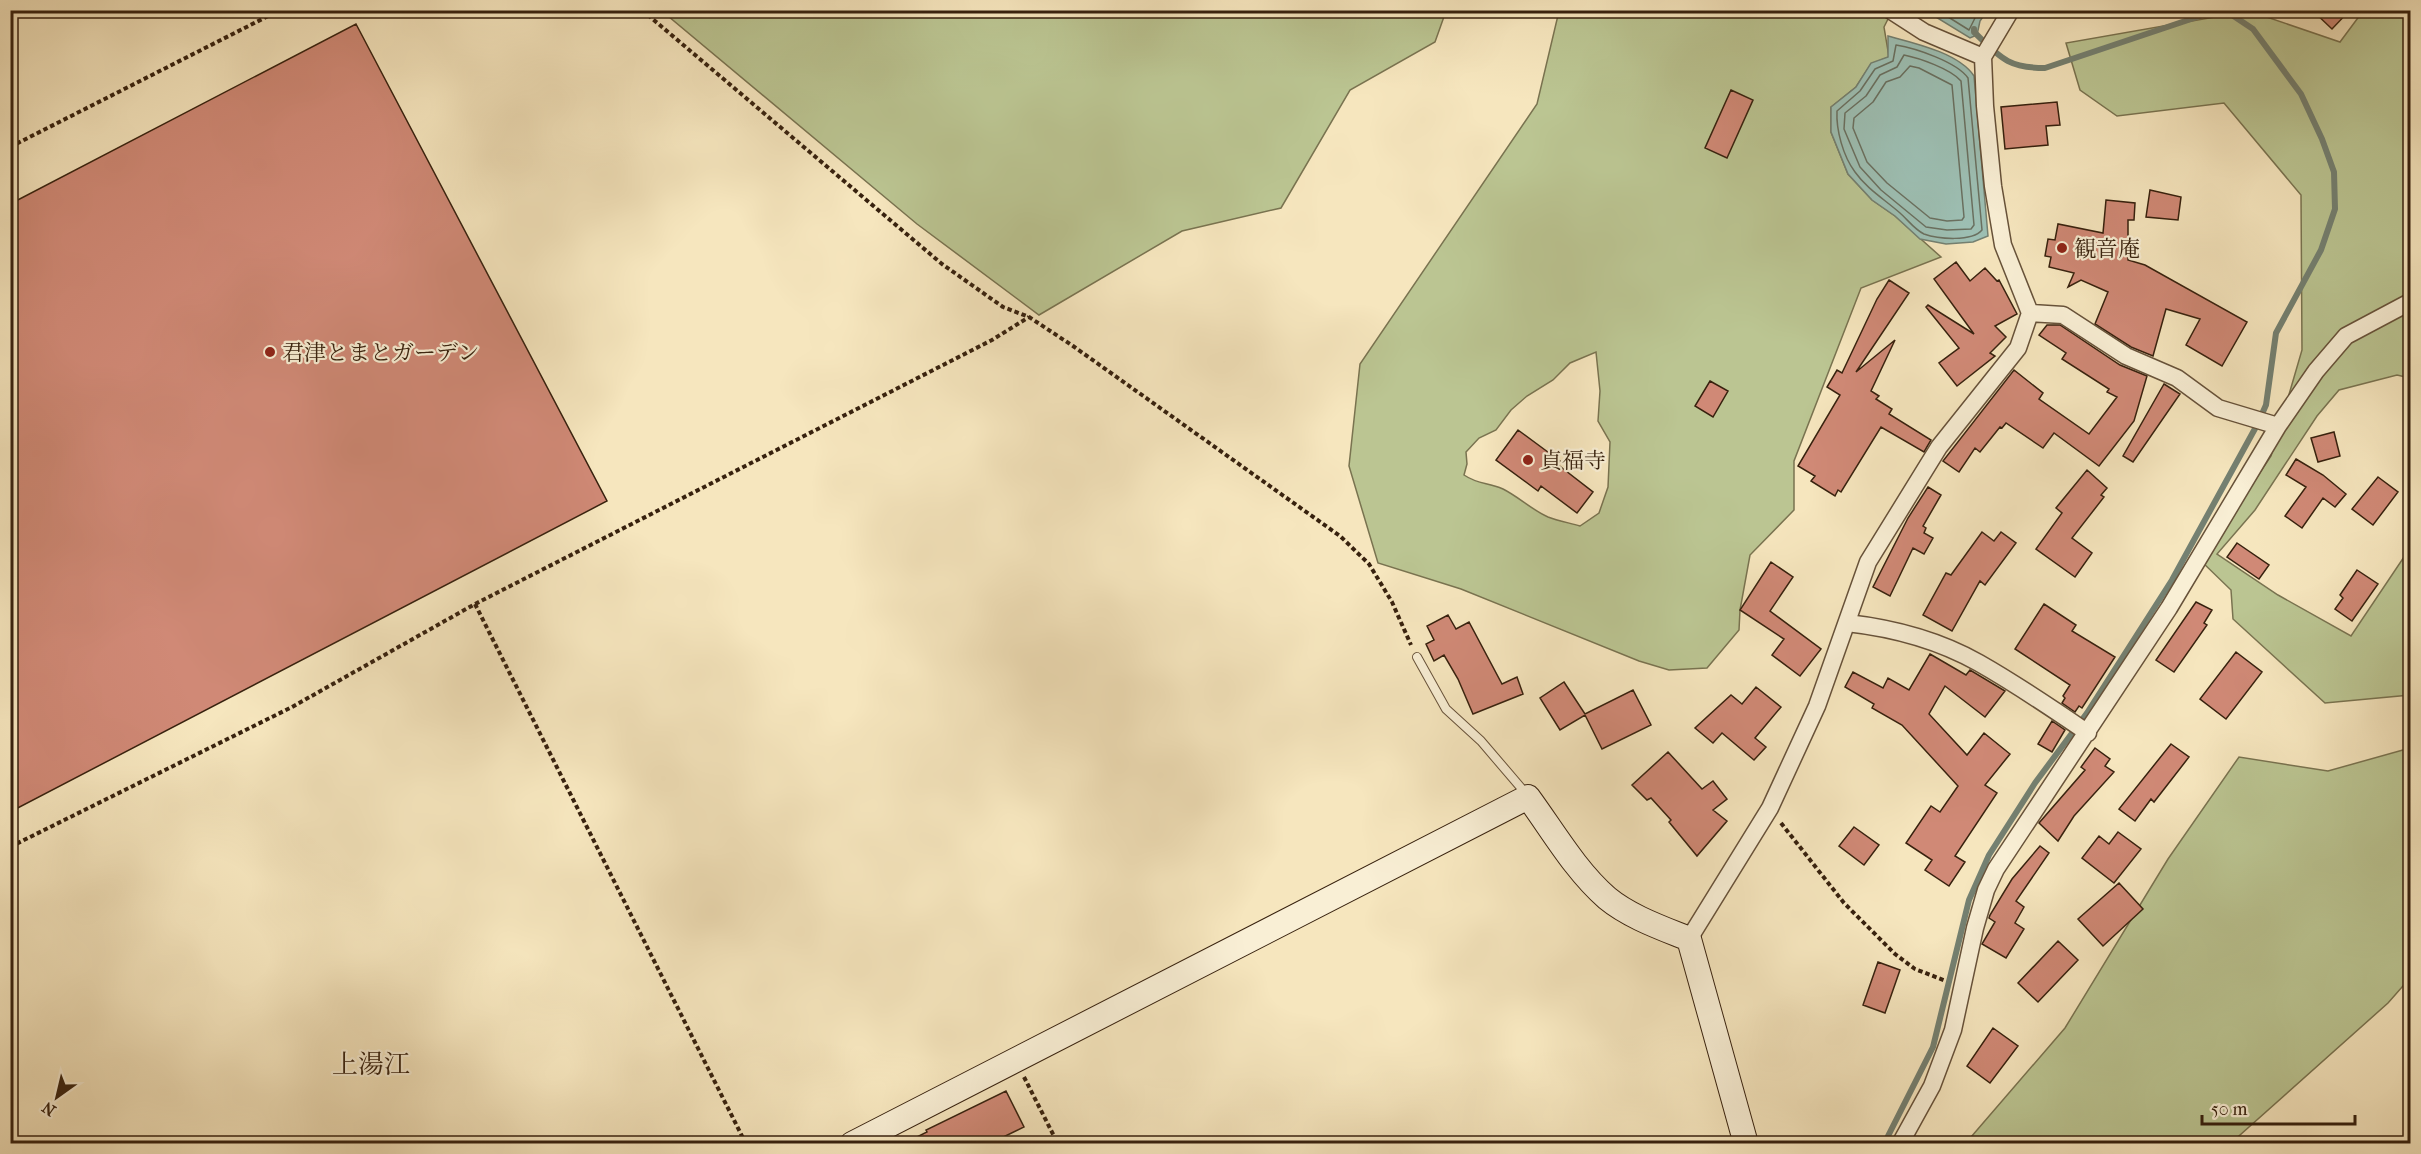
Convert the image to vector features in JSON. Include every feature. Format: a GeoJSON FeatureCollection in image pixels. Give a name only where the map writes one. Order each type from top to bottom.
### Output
{"type":"FeatureCollection","features":[{"type":"Feature","properties":{"kind":"street"},"geometry":{"type":"LineString","coordinates":[[1890,10],[1924,32],[1983,57]]}},
{"type":"Feature","properties":{"kind":"street"},"geometry":{"type":"LineString","coordinates":[[1746,1143],[1689,939],[1770,808],[1817,706],[1868,562],[1939,447],[2018,348],[2030,313],[2003,245],[1993,186],[1983,57],[2011,10]]}},
{"type":"Feature","properties":{"kind":"street"},"geometry":{"type":"LineString","coordinates":[[1900,1143],[1932,1086],[1953,1030],[1961,985],[1986,890],[1996,869],[2081,728],[2169,608],[2272,424],[2346,336],[2410,302]]}},
{"type":"Feature","properties":{"kind":"street"},"geometry":{"type":"LineString","coordinates":[[2030,313],[2063,315],[2126,356],[2177,378],[2218,408],[2272,424]]}},
{"type":"Feature","properties":{"kind":"street"},"geometry":{"type":"LineString","coordinates":[[1847,623],[1881,627],[1932,643],[1978,662],[2081,728]]}},
{"type":"Feature","properties":{"kind":"street"},"geometry":{"type":"LineString","coordinates":[[852,1143],[1528,797],[1581,870],[1608,899],[1652,924],[1689,939]]}},
{"type":"Feature","properties":{"kind":"lane"},"geometry":{"type":"LineString","coordinates":[[1417,657],[1446,709],[1480,741],[1528,797]]}},
{"type":"Feature","properties":{"kind":"path"},"geometry":{"type":"LineString","coordinates":[[10,147],[280,10]]}},
{"type":"Feature","properties":{"kind":"path"},"geometry":{"type":"LineString","coordinates":[[642,10],[942,264],[1003,307],[1029,318],[1073,346],[1340,536],[1369,564],[1392,603],[1417,657]]}},
{"type":"Feature","properties":{"kind":"path"},"geometry":{"type":"LineString","coordinates":[[10,847],[292,707],[476,603],[940,367],[1029,318]]}},
{"type":"Feature","properties":{"kind":"path"},"geometry":{"type":"LineString","coordinates":[[476,603],[746,1143]]}},
{"type":"Feature","properties":{"kind":"path"},"geometry":{"type":"LineString","coordinates":[[1770,808],[1844,903],[1895,954],[1915,969],[1945,981]]}},
{"type":"Feature","properties":{"kind":"path"},"geometry":{"type":"LineString","coordinates":[[1015,1060],[1058,1143]]}},
{"type":"Feature","properties":{"kind":"green space"},"geometry":{"type":"Polygon","coordinates":[[[662,11],[1446,11],[1435,42],[1350,90],[1281,208],[1182,231],[1039,315],[917,224],[662,11]]]}},
{"type":"Feature","properties":{"kind":"green space"},"geometry":{"type":"Polygon","coordinates":[[[1559,11],[1892,11],[1884,27],[1889,57],[1871,64],[1856,87],[1831,107],[1831,132],[1848,174],[1872,200],[1895,216],[1941,257],[1861,288],[1794,461],[1794,510],[1750,555],[1740,610],[1739,630],[1707,668],[1669,670],[1639,661],[1461,589],[1378,563],[1349,466],[1360,364],[1537,104],[1559,11]],[[1596,352],[1570,363],[1553,380],[1527,396],[1511,410],[1496,430],[1479,438],[1466,452],[1467,464],[1464,475],[1503,489],[1548,517],[1580,526],[1599,513],[1608,487],[1610,442],[1598,421],[1600,391],[1596,352]]]}},
{"type":"Feature","properties":{"kind":"green space"},"geometry":{"type":"Polygon","coordinates":[[[2249,11],[2340,42],[2363,11],[2410,11],[2410,378],[2397,375],[2339,390],[2317,416],[2255,510],[2217,554],[2278,595],[2351,636],[2410,548],[2410,695],[2325,703],[2233,619],[2231,590],[2201,561],[2271,456],[2302,350],[2301,195],[2224,103],[2117,116],[2080,90],[2066,43],[2249,11]]]}},
{"type":"Feature","properties":{"kind":"green space"},"geometry":{"type":"Polygon","coordinates":[[[2410,748],[2410,978],[2388,1003],[2231,1143],[1965,1144],[2065,1028],[2168,859],[2239,757],[2328,771],[2410,748]]]}},
{"type":"Feature","properties":{"kind":"water"},"geometry":{"type":"Polygon","coordinates":[[[1926,11],[1987,11],[1980,21],[1977,35],[1970,38],[1926,11]]]}},
{"type":"Feature","properties":{"kind":"water"},"geometry":{"type":"Polygon","coordinates":[[[1888,36],[1947,55],[1967,68],[1974,76],[1988,236],[1973,242],[1946,244],[1920,239],[1895,216],[1872,200],[1848,174],[1831,132],[1831,107],[1856,87],[1871,63],[1888,57],[1888,36]]]}},
{"type":"Feature","properties":{"kind":"building"},"geometry":{"type":"Polygon","coordinates":[[[2312,10],[2350,10],[2332,29],[2312,10]]]}},
{"type":"Feature","properties":{"kind":"building","name":"君津とまとガーデン"},"geometry":{"type":"Polygon","coordinates":[[[356,24],[607,501],[10,812],[10,204],[356,24]]]}},
{"type":"Feature","properties":{"kind":"building"},"geometry":{"type":"Polygon","coordinates":[[[1731,90],[1753,100],[1727,158],[1705,148],[1731,90]]]}},
{"type":"Feature","properties":{"kind":"building"},"geometry":{"type":"Polygon","coordinates":[[[2057,102],[2060,125],[2046,126],[2048,145],[2005,149],[2001,107],[2057,102]]]}},
{"type":"Feature","properties":{"kind":"building"},"geometry":{"type":"Polygon","coordinates":[[[2150,190],[2181,197],[2178,220],[2146,217],[2150,190]]]}},
{"type":"Feature","properties":{"kind":"building"},"geometry":{"type":"Polygon","coordinates":[[[2106,200],[2135,203],[2134,220],[2128,220],[2128,260],[2145,265],[2247,322],[2222,366],[2186,345],[2200,319],[2166,309],[2153,356],[2131,347],[2095,324],[2108,292],[2081,280],[2068,287],[2074,273],[2049,267],[2051,257],[2045,256],[2048,239],[2055,240],[2058,224],[2103,233],[2106,200]]]}},
{"type":"Feature","properties":{"kind":"building"},"geometry":{"type":"Polygon","coordinates":[[[1956,262],[1970,281],[1985,268],[1997,281],[1999,280],[2017,314],[1995,326],[2006,337],[1990,353],[1995,356],[1957,386],[1939,363],[1959,348],[1926,307],[1928,305],[1974,334],[1934,279],[1956,262]]]}},
{"type":"Feature","properties":{"kind":"building"},"geometry":{"type":"Polygon","coordinates":[[[1889,280],[1909,293],[1856,372],[1895,340],[1871,391],[1879,396],[1876,399],[1892,409],[1889,414],[1931,440],[1924,452],[1881,427],[1841,492],[1838,490],[1835,496],[1811,481],[1815,476],[1798,466],[1840,395],[1827,387],[1837,370],[1842,373],[1877,299],[1889,280]]]}},
{"type":"Feature","properties":{"kind":"building"},"geometry":{"type":"Polygon","coordinates":[[[2047,325],[2060,325],[2120,365],[2147,376],[2134,421],[2099,466],[2054,433],[2043,448],[2006,423],[1980,452],[1975,448],[1959,472],[1943,461],[2014,370],[2043,393],[2039,399],[2089,434],[2117,397],[2107,392],[2109,389],[2062,359],[2066,353],[2039,335],[2047,325]]]}},
{"type":"Feature","properties":{"kind":"building"},"geometry":{"type":"Polygon","coordinates":[[[1710,381],[1728,391],[1713,417],[1695,406],[1710,381]]]}},
{"type":"Feature","properties":{"kind":"building"},"geometry":{"type":"Polygon","coordinates":[[[2164,384],[2180,394],[2133,462],[2123,456],[2164,384]]]}},
{"type":"Feature","properties":{"kind":"building","name":"貞福寺"},"geometry":{"type":"Polygon","coordinates":[[[1518,430],[1560,461],[1557,464],[1593,492],[1577,513],[1541,486],[1538,491],[1496,460],[1518,430]]]}},
{"type":"Feature","properties":{"kind":"building"},"geometry":{"type":"Polygon","coordinates":[[[2334,432],[2340,456],[2318,462],[2311,438],[2334,432]]]}},
{"type":"Feature","properties":{"kind":"building"},"geometry":{"type":"Polygon","coordinates":[[[2296,459],[2323,475],[2346,494],[2335,507],[2323,498],[2302,528],[2285,516],[2306,487],[2286,475],[2296,459]]]}},
{"type":"Feature","properties":{"kind":"building"},"geometry":{"type":"Polygon","coordinates":[[[2087,470],[2107,488],[2101,495],[2104,497],[2072,538],[2092,553],[2075,577],[2036,549],[2062,513],[2056,508],[2087,470]]]}},
{"type":"Feature","properties":{"kind":"building"},"geometry":{"type":"Polygon","coordinates":[[[2378,477],[2398,492],[2373,525],[2352,509],[2378,477]]]}},
{"type":"Feature","properties":{"kind":"building"},"geometry":{"type":"Polygon","coordinates":[[[1928,487],[1941,495],[1923,526],[1926,528],[1924,533],[1933,538],[1924,554],[1913,548],[1890,596],[1873,587],[1908,518],[1928,487]]]}},
{"type":"Feature","properties":{"kind":"building"},"geometry":{"type":"Polygon","coordinates":[[[1982,532],[1994,541],[2001,532],[2016,543],[1985,585],[1980,581],[1952,631],[1923,615],[1946,573],[1951,575],[1982,532]]]}},
{"type":"Feature","properties":{"kind":"building"},"geometry":{"type":"Polygon","coordinates":[[[2237,543],[2269,565],[2259,579],[2227,557],[2237,543]]]}},
{"type":"Feature","properties":{"kind":"building"},"geometry":{"type":"Polygon","coordinates":[[[1771,562],[1793,577],[1770,611],[1821,649],[1800,676],[1772,655],[1784,639],[1740,610],[1771,562]]]}},
{"type":"Feature","properties":{"kind":"building"},"geometry":{"type":"Polygon","coordinates":[[[2357,570],[2378,584],[2352,621],[2335,609],[2343,598],[2340,595],[2357,570]]]}},
{"type":"Feature","properties":{"kind":"building"},"geometry":{"type":"Polygon","coordinates":[[[2196,602],[2212,610],[2204,623],[2207,625],[2174,672],[2156,660],[2196,602]]]}},
{"type":"Feature","properties":{"kind":"building"},"geometry":{"type":"Polygon","coordinates":[[[2044,604],[2076,625],[2072,631],[2115,657],[2082,708],[2079,706],[2075,712],[2062,703],[2065,698],[2063,696],[2070,685],[2015,649],[2044,604]]]}},
{"type":"Feature","properties":{"kind":"building"},"geometry":{"type":"Polygon","coordinates":[[[1448,615],[1456,629],[1469,622],[1502,684],[1517,677],[1523,694],[1473,714],[1458,679],[1444,655],[1434,661],[1426,644],[1434,640],[1427,626],[1448,615]]]}},
{"type":"Feature","properties":{"kind":"building"},"geometry":{"type":"Polygon","coordinates":[[[2236,652],[2262,672],[2226,719],[2200,699],[2236,652]]]}},
{"type":"Feature","properties":{"kind":"building"},"geometry":{"type":"Polygon","coordinates":[[[1930,654],[1966,675],[1970,670],[2005,691],[1985,717],[1945,686],[1929,714],[1967,755],[1984,733],[2010,754],[1985,785],[1997,793],[1955,856],[1965,862],[1949,886],[1925,870],[1932,860],[1906,843],[1931,806],[1940,812],[1958,786],[1902,725],[1872,708],[1874,704],[1845,687],[1853,672],[1883,688],[1888,678],[1909,690],[1930,654]]]}},
{"type":"Feature","properties":{"kind":"building"},"geometry":{"type":"Polygon","coordinates":[[[1564,682],[1585,714],[1633,690],[1651,725],[1602,749],[1585,715],[1560,730],[1540,698],[1564,682]]]}},
{"type":"Feature","properties":{"kind":"building"},"geometry":{"type":"Polygon","coordinates":[[[1756,687],[1781,707],[1755,738],[1766,747],[1754,760],[1722,733],[1713,743],[1695,728],[1731,695],[1742,704],[1756,687]]]}},
{"type":"Feature","properties":{"kind":"building"},"geometry":{"type":"Polygon","coordinates":[[[2052,721],[2065,730],[2052,752],[2038,744],[2052,721]]]}},
{"type":"Feature","properties":{"kind":"building"},"geometry":{"type":"Polygon","coordinates":[[[2171,744],[2189,757],[2154,802],[2151,799],[2135,821],[2119,809],[2171,744]]]}},
{"type":"Feature","properties":{"kind":"building"},"geometry":{"type":"Polygon","coordinates":[[[2095,748],[2110,759],[2105,766],[2114,772],[2074,816],[2058,841],[2039,823],[2085,770],[2081,767],[2095,748]]]}},
{"type":"Feature","properties":{"kind":"building"},"geometry":{"type":"Polygon","coordinates":[[[1668,752],[1702,789],[1713,781],[1727,799],[1713,810],[1727,821],[1697,856],[1669,822],[1671,820],[1651,798],[1647,800],[1632,785],[1668,752]]]}},
{"type":"Feature","properties":{"kind":"building"},"geometry":{"type":"Polygon","coordinates":[[[1854,827],[1879,845],[1864,865],[1839,846],[1854,827]]]}},
{"type":"Feature","properties":{"kind":"building"},"geometry":{"type":"Polygon","coordinates":[[[2118,832],[2141,849],[2114,883],[2082,858],[2099,836],[2109,844],[2118,832]]]}},
{"type":"Feature","properties":{"kind":"building"},"geometry":{"type":"Polygon","coordinates":[[[2040,846],[2049,853],[2016,901],[2024,907],[2015,923],[2024,929],[2006,958],[1982,944],[1995,922],[1989,918],[2012,879],[2040,846]]]}},
{"type":"Feature","properties":{"kind":"building"},"geometry":{"type":"Polygon","coordinates":[[[2119,883],[2143,909],[2103,946],[2078,919],[2119,883]]]}},
{"type":"Feature","properties":{"kind":"building"},"geometry":{"type":"Polygon","coordinates":[[[2058,941],[2078,960],[2038,1002],[2018,983],[2058,941]]]}},
{"type":"Feature","properties":{"kind":"building"},"geometry":{"type":"Polygon","coordinates":[[[1878,962],[1900,970],[1885,1013],[1863,1005],[1878,962]]]}},
{"type":"Feature","properties":{"kind":"building"},"geometry":{"type":"Polygon","coordinates":[[[1993,1028],[2018,1046],[1990,1083],[1967,1066],[1993,1028]]]}},
{"type":"Feature","properties":{"kind":"building"},"geometry":{"type":"Polygon","coordinates":[[[1006,1091],[1024,1127],[991,1143],[905,1143],[927,1132],[926,1130],[1006,1091]]]}},
{"type":"Feature","properties":{"kind":"waterway"},"geometry":{"type":"LineString","coordinates":[[1884,1144],[1933,1047],[1969,900],[1989,855],[2035,783],[2087,713],[2172,580],[2257,425],[2266,405],[2276,333],[2321,250],[2335,209],[2334,172],[2322,139],[2301,94],[2253,29],[2229,13],[2209,13],[2045,68],[2022,66],[2005,59],[1974,32],[1974,29]]}},
{"type":"Feature","properties":{"kind":"place","name":"観音庵"},"geometry":{"type":"Point","coordinates":[2062,248]}},
{"type":"Feature","properties":{"kind":"place","name":"君津とまとガーデン"},"geometry":{"type":"Point","coordinates":[270,352]}},
{"type":"Feature","properties":{"kind":"place","name":"貞福寺"},"geometry":{"type":"Point","coordinates":[1528,460]}},
{"type":"Feature","properties":{"kind":"district","name":"上湯江"},"geometry":{"type":"Point","coordinates":[371,1064]}}]}
